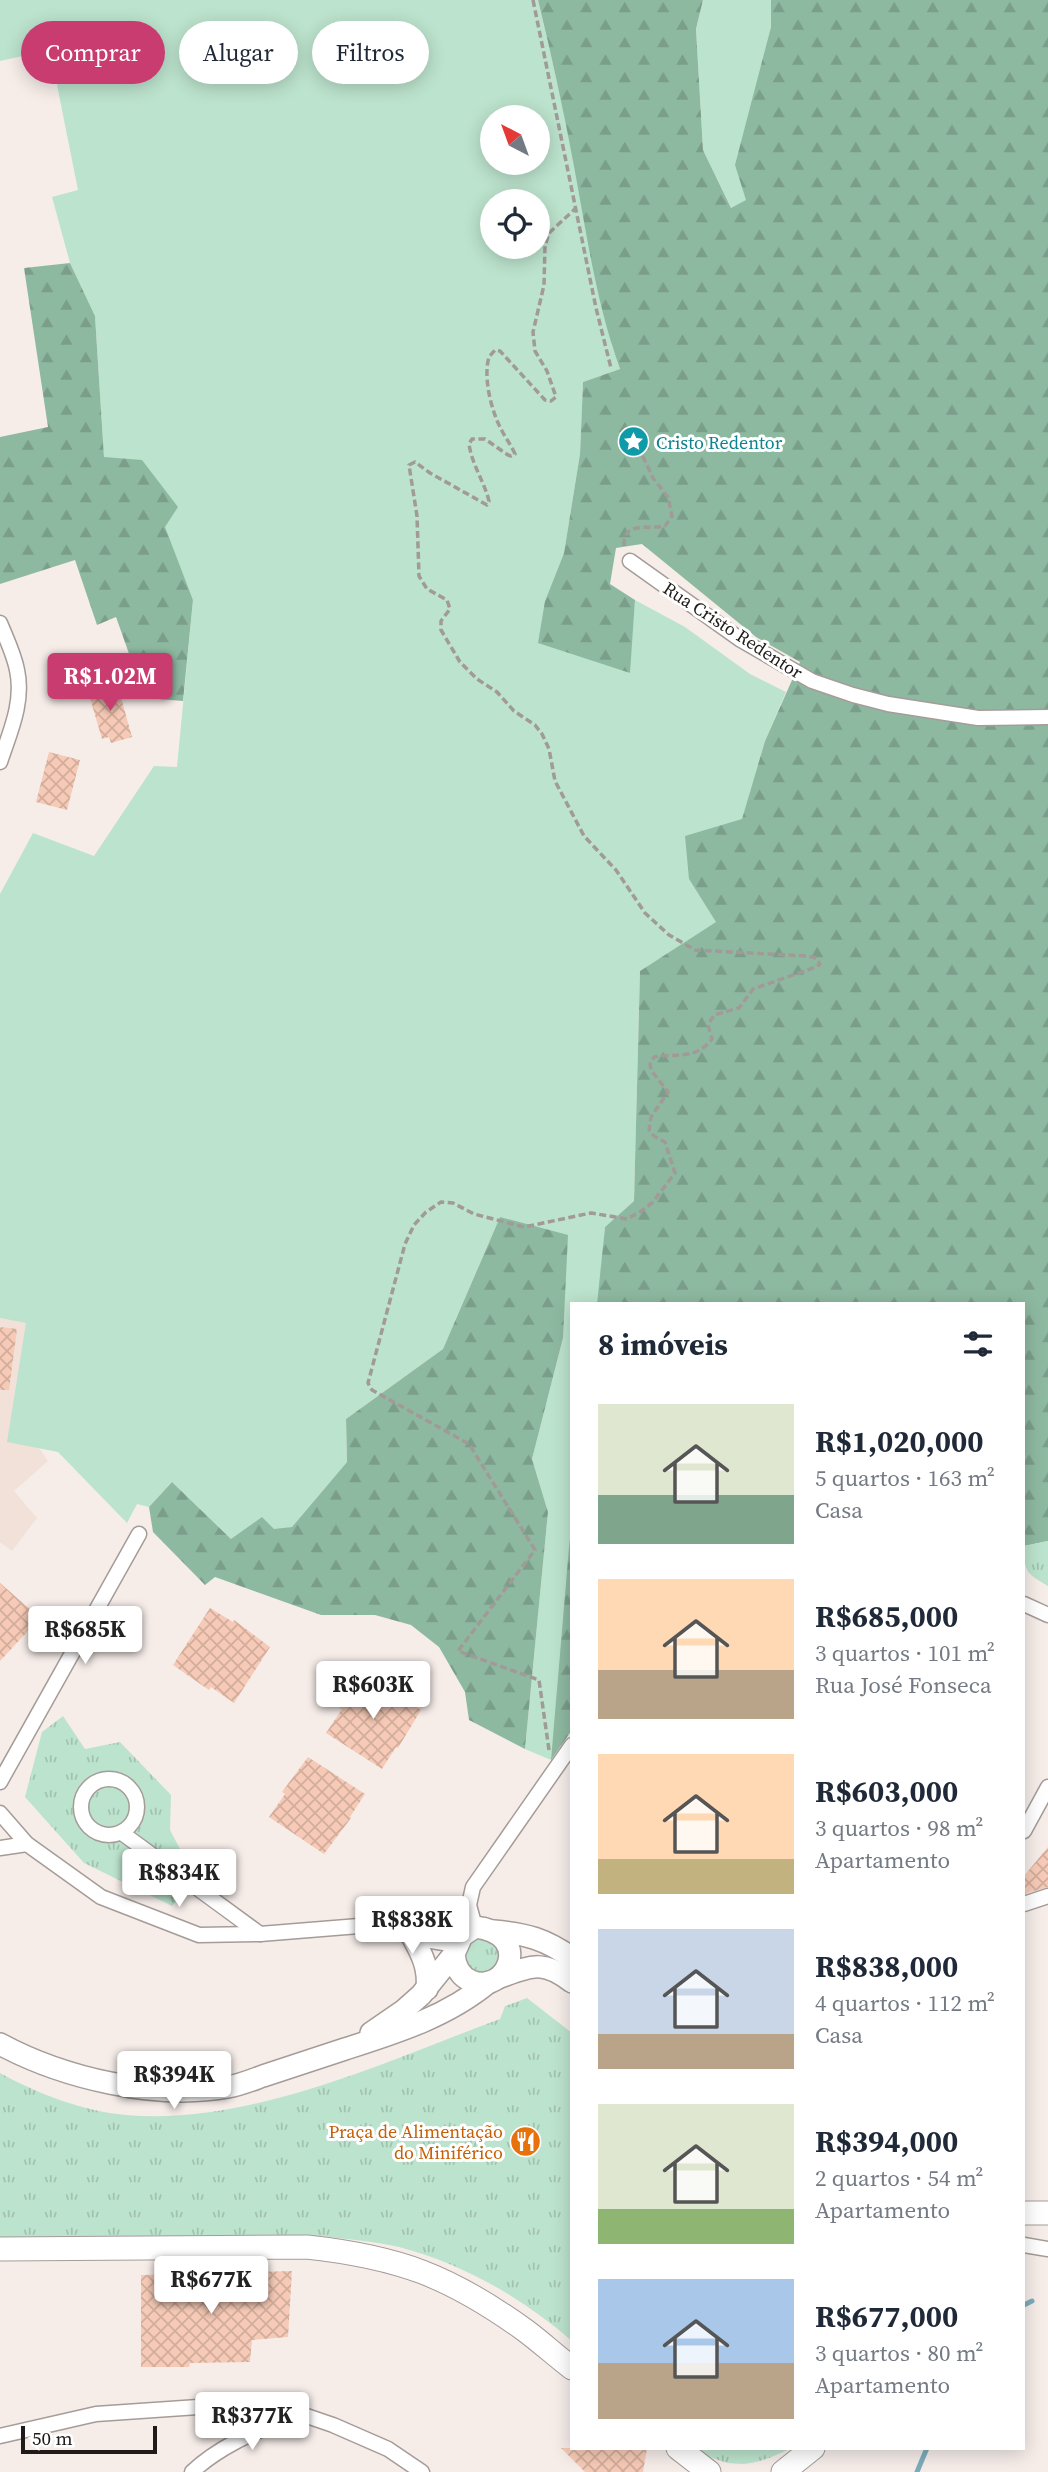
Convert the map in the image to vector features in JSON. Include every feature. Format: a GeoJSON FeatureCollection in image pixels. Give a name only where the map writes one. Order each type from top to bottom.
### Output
{"type":"FeatureCollection","features":[{"type":"Feature","properties":{"kind":"main road"},"geometry":{"type":"LineString","coordinates":[[1025,2214],[1048,2213]]}},
{"type":"Feature","properties":{"kind":"main road"},"geometry":{"type":"LineString","coordinates":[[0,2249],[307,2248],[357,2253],[397,2262],[431,2274],[471,2294],[527,2332],[570,2366]]}},
{"type":"Feature","properties":{"kind":"main road"},"geometry":{"type":"LineString","coordinates":[[668,2450],[679,2472]]}},
{"type":"Feature","properties":{"kind":"main road"},"geometry":{"type":"LineString","coordinates":[[681,2450],[709,2472]]}},
{"type":"Feature","properties":{"kind":"main road"},"geometry":{"type":"LineString","coordinates":[[783,2472],[810,2450]]}},
{"type":"Feature","properties":{"kind":"street","name":"Rua Cristo Redentor"},"geometry":{"type":"LineString","coordinates":[[630,561],[741,640],[812,681],[888,704],[978,718],[1048,717]]}},
{"type":"Feature","properties":{"kind":"street"},"geometry":{"type":"LineString","coordinates":[[0,623],[17,668],[20,690],[16,718],[0,762]]}},
{"type":"Feature","properties":{"kind":"street"},"geometry":{"type":"LineString","coordinates":[[0,1782],[139,1534]]}},
{"type":"Feature","properties":{"kind":"street"},"geometry":{"type":"LineString","coordinates":[[1025,1604],[1048,1615]]}},
{"type":"Feature","properties":{"kind":"street"},"geometry":{"type":"LineString","coordinates":[[570,1748],[473,1886],[469,1905],[470,1938],[455,1963],[464,1977],[472,1982],[494,1980],[537,1966],[552,1968],[570,1981]]}},
{"type":"Feature","properties":{"kind":"street"},"geometry":{"type":"LineString","coordinates":[[114,1779],[133,1792],[137,1803],[136,1815],[131,1825],[122,1833],[110,1836],[99,1834],[89,1828],[83,1818],[81,1806],[84,1794],[102,1780],[114,1779]]}},
{"type":"Feature","properties":{"kind":"street"},"geometry":{"type":"LineString","coordinates":[[1025,1829],[1048,1787]]}},
{"type":"Feature","properties":{"kind":"street"},"geometry":{"type":"LineString","coordinates":[[0,1814],[27,1844],[102,1897],[198,1935],[261,1934],[433,1920],[452,1923],[470,1938],[526,1934],[552,1944],[570,1957]]}},
{"type":"Feature","properties":{"kind":"street"},"geometry":{"type":"LineString","coordinates":[[122,1833],[261,1934]]}},
{"type":"Feature","properties":{"kind":"street"},"geometry":{"type":"LineString","coordinates":[[0,1848],[27,1844]]}},
{"type":"Feature","properties":{"kind":"street"},"geometry":{"type":"LineString","coordinates":[[1025,1904],[1048,1896]]}},
{"type":"Feature","properties":{"kind":"street"},"geometry":{"type":"LineString","coordinates":[[0,2044],[22,2056],[69,2074],[119,2084],[178,2091],[228,2087],[384,2038],[455,2007],[494,1980],[509,1963],[510,1953],[502,1936],[413,1938],[381,1924]]}},
{"type":"Feature","properties":{"kind":"street"},"geometry":{"type":"LineString","coordinates":[[413,1938],[426,1962],[427,1989]]}},
{"type":"Feature","properties":{"kind":"street"},"geometry":{"type":"LineString","coordinates":[[352,2047],[403,2011],[427,1989],[470,1938]]}},
{"type":"Feature","properties":{"kind":"street"},"geometry":{"type":"LineString","coordinates":[[1025,2245],[1048,2249]]}},
{"type":"Feature","properties":{"kind":"street"},"geometry":{"type":"LineString","coordinates":[[0,2436],[96,2414],[242,2404],[298,2413],[333,2425],[388,2449],[422,2472]]}},
{"type":"Feature","properties":{"kind":"street"},"geometry":{"type":"LineString","coordinates":[[192,2472],[208,2457],[247,2435],[298,2413]]}},
{"type":"Feature","properties":{"kind":"path"},"geometry":{"type":"LineString","coordinates":[[533,0],[596,308],[611,368]]}},
{"type":"Feature","properties":{"kind":"path"},"geometry":{"type":"LineString","coordinates":[[552,1773],[539,1680],[458,1651],[535,1550],[469,1444],[372,1390],[368,1383],[405,1244],[414,1225],[426,1212],[442,1202],[453,1203],[474,1214],[524,1227],[591,1213],[626,1219],[640,1212],[666,1187],[675,1173],[665,1142],[649,1130],[651,1117],[668,1092],[651,1070],[650,1064],[654,1057],[689,1055],[701,1051],[712,1038],[708,1025],[714,1015],[739,1008],[753,989],[820,964],[816,958],[807,956],[695,950],[668,935],[645,913],[624,881],[584,836],[555,781],[549,749],[542,734],[460,662],[441,630],[441,621],[450,609],[447,600],[427,589],[419,576],[417,516],[410,463],[415,462],[487,505],[487,492],[471,460],[469,444],[472,439],[485,439],[508,455],[515,454],[499,427],[492,404],[487,377],[489,357],[495,351],[500,351],[545,400],[551,401],[556,397],[547,371],[536,351],[533,332],[544,285],[545,246],[549,233],[576,208]]}},
{"type":"Feature","properties":{"kind":"path"},"geometry":{"type":"LineString","coordinates":[[630,561],[624,547],[625,534],[639,526],[665,526],[672,516],[668,497],[653,478],[638,446]]}},
{"type":"Feature","properties":{"kind":"shaded area"},"geometry":{"type":"Polygon","coordinates":[[[0,1318],[26,1322],[25,1428],[48,1461],[14,1491],[37,1518],[12,1551],[0,1542],[0,1318]]]}},
{"type":"Feature","properties":{"kind":"green space"},"geometry":{"type":"Polygon","coordinates":[[[0,0],[538,0],[564,111],[612,346],[620,369],[583,382],[580,454],[564,553],[545,601],[629,673],[635,600],[685,627],[750,674],[786,692],[765,741],[742,820],[689,879],[717,922],[640,971],[634,1201],[605,1227],[598,1302],[570,1302],[570,1571],[551,1760],[525,1749],[548,1512],[532,1459],[563,1338],[500,1217],[443,1349],[346,1419],[347,1462],[292,1527],[231,1539],[172,1482],[149,1507],[137,1504],[127,1523],[58,1452],[7,1442],[26,1323],[0,1318],[0,894],[33,833],[94,856],[154,766],[177,767],[193,600],[164,527],[104,457],[95,316],[70,263],[52,197],[78,190],[57,84],[165,84],[165,21],[21,21],[21,56],[0,61],[0,0]]]}},
{"type":"Feature","properties":{"kind":"green space"},"geometry":{"type":"Polygon","coordinates":[[[538,0],[703,0],[696,29],[703,150],[731,208],[746,200],[735,165],[771,27],[771,0],[1048,0],[1048,1541],[1025,1546],[1025,1302],[597,1302],[605,1227],[634,1201],[640,971],[716,922],[689,879],[685,836],[742,819],[765,741],[800,662],[756,637],[642,544],[616,548],[610,584],[635,600],[630,673],[538,643],[545,601],[564,553],[580,454],[583,382],[620,369],[598,292],[538,0]]]}},
{"type":"Feature","properties":{"kind":"green space"},"geometry":{"type":"Polygon","coordinates":[[[703,0],[771,0],[771,27],[746,201],[731,208],[703,150],[696,29],[703,0]]]}},
{"type":"Feature","properties":{"kind":"green space"},"geometry":{"type":"Polygon","coordinates":[[[70,263],[95,316],[104,457],[142,460],[178,507],[165,527],[193,600],[183,701],[158,699],[147,667],[132,662],[116,617],[97,625],[75,560],[0,584],[0,437],[48,427],[24,268],[70,263]]]}},
{"type":"Feature","properties":{"kind":"green space"},"geometry":{"type":"Polygon","coordinates":[[[500,1217],[568,1235],[563,1338],[532,1459],[548,1512],[525,1749],[469,1720],[465,1692],[439,1647],[411,1625],[375,1615],[321,1615],[215,1577],[205,1585],[153,1532],[149,1507],[172,1482],[231,1539],[262,1517],[274,1529],[292,1527],[347,1462],[346,1419],[443,1349],[500,1217]]]}},
{"type":"Feature","properties":{"kind":"green space"},"geometry":{"type":"Polygon","coordinates":[[[570,1538],[570,1733],[551,1760],[570,1538]]]}},
{"type":"Feature","properties":{"kind":"green space"},"geometry":{"type":"Polygon","coordinates":[[[1048,1541],[1048,1586],[1028,1571],[1025,1546],[1048,1541]]]}},
{"type":"Feature","properties":{"kind":"green space"},"geometry":{"type":"Polygon","coordinates":[[[63,1716],[85,1749],[120,1742],[171,1795],[170,1830],[196,1879],[172,1906],[84,1863],[25,1797],[42,1732],[63,1716]]]}},
{"type":"Feature","properties":{"kind":"green space"},"geometry":{"type":"Polygon","coordinates":[[[482,1939],[494,1944],[499,1956],[494,1968],[482,1973],[470,1968],[465,1956],[470,1944],[482,1939]]]}},
{"type":"Feature","properties":{"kind":"green space"},"geometry":{"type":"Polygon","coordinates":[[[527,1998],[570,2031],[570,2339],[491,2284],[423,2254],[389,2245],[320,2236],[0,2237],[0,2073],[61,2100],[110,2113],[173,2116],[220,2111],[269,2101],[364,2071],[500,2019],[505,2006],[527,1998]]]}},
{"type":"Feature","properties":{"kind":"green space"},"geometry":{"type":"Polygon","coordinates":[[[699,2450],[786,2450],[766,2459],[743,2464],[720,2461],[699,2450]]]}},
{"type":"Feature","properties":{"kind":"building"},"geometry":{"type":"Polygon","coordinates":[[[117,683],[132,737],[111,743],[109,737],[102,739],[88,691],[117,683]]]}},
{"type":"Feature","properties":{"kind":"building"},"geometry":{"type":"Polygon","coordinates":[[[49,752],[80,760],[67,810],[36,802],[49,752]]]}},
{"type":"Feature","properties":{"kind":"building"},"geometry":{"type":"Polygon","coordinates":[[[0,1327],[17,1329],[9,1390],[0,1390],[0,1327]]]}},
{"type":"Feature","properties":{"kind":"building"},"geometry":{"type":"Polygon","coordinates":[[[0,1583],[40,1618],[0,1661],[0,1583]]]}},
{"type":"Feature","properties":{"kind":"building"},"geometry":{"type":"Polygon","coordinates":[[[210,1608],[233,1622],[234,1620],[270,1647],[234,1703],[211,1687],[209,1690],[173,1665],[210,1608]]]}},
{"type":"Feature","properties":{"kind":"building"},"geometry":{"type":"Polygon","coordinates":[[[365,1672],[421,1710],[382,1769],[326,1733],[342,1709],[339,1708],[365,1672]]]}},
{"type":"Feature","properties":{"kind":"building"},"geometry":{"type":"Polygon","coordinates":[[[308,1757],[365,1794],[324,1854],[269,1817],[285,1794],[282,1792],[308,1757]]]}},
{"type":"Feature","properties":{"kind":"building"},"geometry":{"type":"Polygon","coordinates":[[[1048,1847],[1048,1887],[1025,1894],[1025,1875],[1048,1847]]]}},
{"type":"Feature","properties":{"kind":"building"},"geometry":{"type":"Polygon","coordinates":[[[292,2271],[288,2337],[252,2340],[250,2362],[190,2363],[189,2367],[141,2367],[141,2275],[292,2271]]]}},
{"type":"Feature","properties":{"kind":"building"},"geometry":{"type":"Polygon","coordinates":[[[561,2448],[647,2450],[643,2472],[585,2472],[561,2448]]]}},
{"type":"Feature","properties":{"kind":"waterway"},"geometry":{"type":"LineString","coordinates":[[1025,2304],[1032,2301]]}},
{"type":"Feature","properties":{"kind":"waterway"},"geometry":{"type":"LineString","coordinates":[[917,2472],[926,2450]]}},
{"type":"Feature","properties":{"kind":"place","name":"Cristo Redentor"},"geometry":{"type":"Point","coordinates":[633,442]}},
{"type":"Feature","properties":{"kind":"place","name":"Praça de Alimentação do Miniférico"},"geometry":{"type":"Point","coordinates":[526,2141]}}]}
